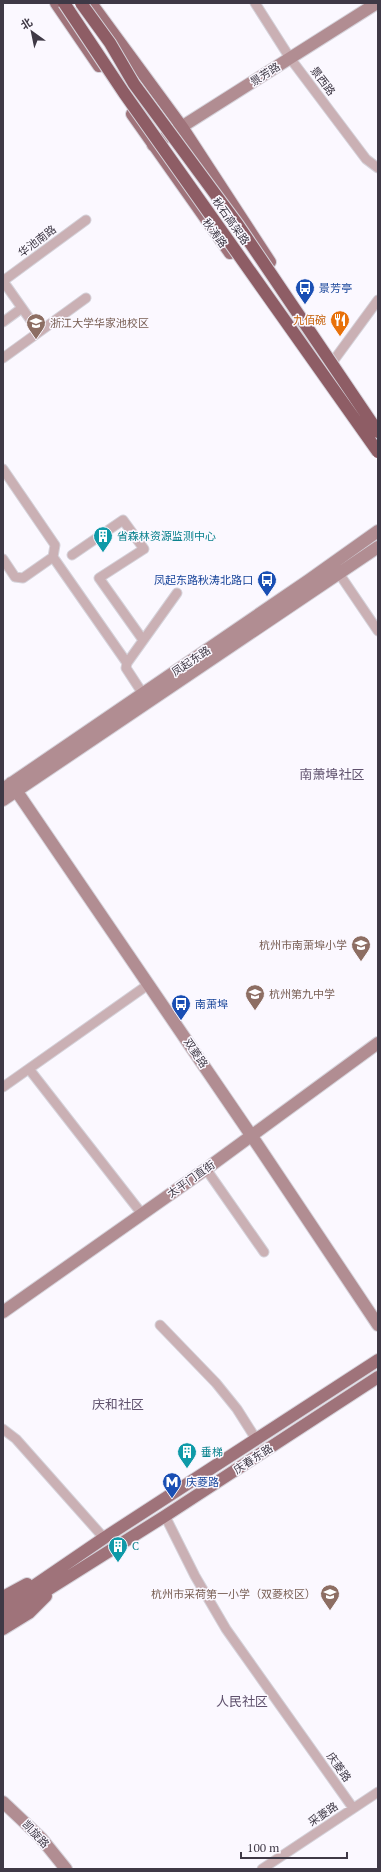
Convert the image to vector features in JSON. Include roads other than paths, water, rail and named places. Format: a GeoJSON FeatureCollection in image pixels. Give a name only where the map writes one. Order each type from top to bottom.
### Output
{"type":"FeatureCollection","features":[{"type":"Feature","properties":{"kind":"highway","name":"秋石高架路"},"geometry":{"type":"LineString","coordinates":[[64,3],[124,93],[378,452]]}},
{"type":"Feature","properties":{"kind":"highway","name":"秋石高架路"},"geometry":{"type":"LineString","coordinates":[[81,3],[110,43],[134,84],[238,225],[378,432]]}},
{"type":"Feature","properties":{"kind":"main road","name":"秋涛路"},"geometry":{"type":"LineString","coordinates":[[56,3],[153,145],[378,460]]}},
{"type":"Feature","properties":{"kind":"main road"},"geometry":{"type":"LineString","coordinates":[[91,3],[182,127],[334,360],[378,424]]}},
{"type":"Feature","properties":{"kind":"main road","name":"庆春东路"},"geometry":{"type":"LineString","coordinates":[[27,1597],[69,1563],[104,1538],[378,1360]]}},
{"type":"Feature","properties":{"kind":"main road","name":"庆春东路"},"geometry":{"type":"LineString","coordinates":[[27,1597],[66,1578],[165,1516],[378,1377]]}},
{"type":"Feature","properties":{"kind":"main road","name":"庆春东路"},"geometry":{"type":"LineString","coordinates":[[3,1597],[69,1563]]}},
{"type":"Feature","properties":{"kind":"main road","name":"庆春东路"},"geometry":{"type":"LineString","coordinates":[[3,1629],[29,1613],[66,1578]]}},
{"type":"Feature","properties":{"kind":"main road"},"geometry":{"type":"LineString","coordinates":[[3,1607],[27,1597]]}},
{"type":"Feature","properties":{"kind":"main road"},"geometry":{"type":"LineString","coordinates":[[3,1618],[27,1597]]}},
{"type":"Feature","properties":{"kind":"street","name":"景西路"},"geometry":{"type":"LineString","coordinates":[[255,3],[290,58],[366,159],[378,168]]}},
{"type":"Feature","properties":{"kind":"street","name":"景芳路"},"geometry":{"type":"LineString","coordinates":[[153,145],[377,3]]}},
{"type":"Feature","properties":{"kind":"street","name":"华池南路"},"geometry":{"type":"LineString","coordinates":[[3,281],[86,220]]}},
{"type":"Feature","properties":{"kind":"street"},"geometry":{"type":"LineString","coordinates":[[3,281],[39,332]]}},
{"type":"Feature","properties":{"kind":"street"},"geometry":{"type":"LineString","coordinates":[[3,358],[86,298]]}},
{"type":"Feature","properties":{"kind":"street"},"geometry":{"type":"LineString","coordinates":[[334,360],[378,300]]}},
{"type":"Feature","properties":{"kind":"street"},"geometry":{"type":"LineString","coordinates":[[3,322],[22,308]]}},
{"type":"Feature","properties":{"kind":"street"},"geometry":{"type":"LineString","coordinates":[[3,469],[55,546],[53,557],[23,578],[15,577],[3,559]]}},
{"type":"Feature","properties":{"kind":"street"},"geometry":{"type":"LineString","coordinates":[[72,555],[123,520],[144,549],[99,578],[143,640]]}},
{"type":"Feature","properties":{"kind":"street","name":"凤起东路"},"geometry":{"type":"LineString","coordinates":[[3,800],[10,788],[378,531]]}},
{"type":"Feature","properties":{"kind":"street","name":"凤起东路"},"geometry":{"type":"LineString","coordinates":[[10,788],[378,547]]}},
{"type":"Feature","properties":{"kind":"street"},"geometry":{"type":"LineString","coordinates":[[53,557],[127,663]]}},
{"type":"Feature","properties":{"kind":"street"},"geometry":{"type":"LineString","coordinates":[[338,572],[378,631]]}},
{"type":"Feature","properties":{"kind":"street"},"geometry":{"type":"LineString","coordinates":[[143,694],[126,668],[127,663],[177,593]]}},
{"type":"Feature","properties":{"kind":"street","name":"双菱路"},"geometry":{"type":"LineString","coordinates":[[10,788],[149,984],[378,1325]]}},
{"type":"Feature","properties":{"kind":"street"},"geometry":{"type":"LineString","coordinates":[[3,1087],[149,984]]}},
{"type":"Feature","properties":{"kind":"street","name":"太平门直街"},"geometry":{"type":"LineString","coordinates":[[3,1312],[142,1214],[378,1043]]}},
{"type":"Feature","properties":{"kind":"street"},"geometry":{"type":"LineString","coordinates":[[29,1069],[142,1214]]}},
{"type":"Feature","properties":{"kind":"street"},"geometry":{"type":"LineString","coordinates":[[206,1168],[264,1252]]}},
{"type":"Feature","properties":{"kind":"street"},"geometry":{"type":"LineString","coordinates":[[160,1325],[216,1383],[237,1408],[256,1439]]}},
{"type":"Feature","properties":{"kind":"street"},"geometry":{"type":"LineString","coordinates":[[3,1429],[16,1439],[104,1538]]}},
{"type":"Feature","properties":{"kind":"street","name":"庆菱路"},"geometry":{"type":"LineString","coordinates":[[165,1516],[195,1576],[226,1629],[353,1808]]}},
{"type":"Feature","properties":{"kind":"street","name":"采菱路"},"geometry":{"type":"LineString","coordinates":[[262,1869],[378,1792]]}},
{"type":"Feature","properties":{"kind":"street","name":"凯旋路"},"geometry":{"type":"LineString","coordinates":[[3,1802],[41,1838],[66,1869]]}},
{"type":"Feature","properties":{"kind":"place","name":"景芳亭"},"geometry":{"type":"Point","coordinates":[305,305]}},
{"type":"Feature","properties":{"kind":"place","name":"九佰碗"},"geometry":{"type":"Point","coordinates":[340,337]}},
{"type":"Feature","properties":{"kind":"place","name":"浙江大学华家池校区"},"geometry":{"type":"Point","coordinates":[36,340]}},
{"type":"Feature","properties":{"kind":"place","name":"省森林资源监测中心"},"geometry":{"type":"Point","coordinates":[103,553]}},
{"type":"Feature","properties":{"kind":"place","name":"凤起东路秋涛北路口"},"geometry":{"type":"Point","coordinates":[267,597]}},
{"type":"Feature","properties":{"kind":"place","name":"杭州市南萧埠小学"},"geometry":{"type":"Point","coordinates":[361,962]}},
{"type":"Feature","properties":{"kind":"place","name":"杭州第九中学"},"geometry":{"type":"Point","coordinates":[255,1011]}},
{"type":"Feature","properties":{"kind":"place","name":"南萧埠"},"geometry":{"type":"Point","coordinates":[181,1021]}},
{"type":"Feature","properties":{"kind":"place","name":"垂梯"},"geometry":{"type":"Point","coordinates":[187,1469]}},
{"type":"Feature","properties":{"kind":"place","name":"庆菱路"},"geometry":{"type":"Point","coordinates":[172,1499]}},
{"type":"Feature","properties":{"kind":"place","name":"C"},"geometry":{"type":"Point","coordinates":[118,1563]}},
{"type":"Feature","properties":{"kind":"place","name":"杭州市采荷第一小学（双菱校区）"},"geometry":{"type":"Point","coordinates":[330,1611]}},
{"type":"Feature","properties":{"kind":"district","name":"南萧埠社区"},"geometry":{"type":"Point","coordinates":[332,774]}},
{"type":"Feature","properties":{"kind":"district","name":"庆和社区"},"geometry":{"type":"Point","coordinates":[118,1404]}},
{"type":"Feature","properties":{"kind":"district","name":"人民社区"},"geometry":{"type":"Point","coordinates":[242,1701]}}]}
